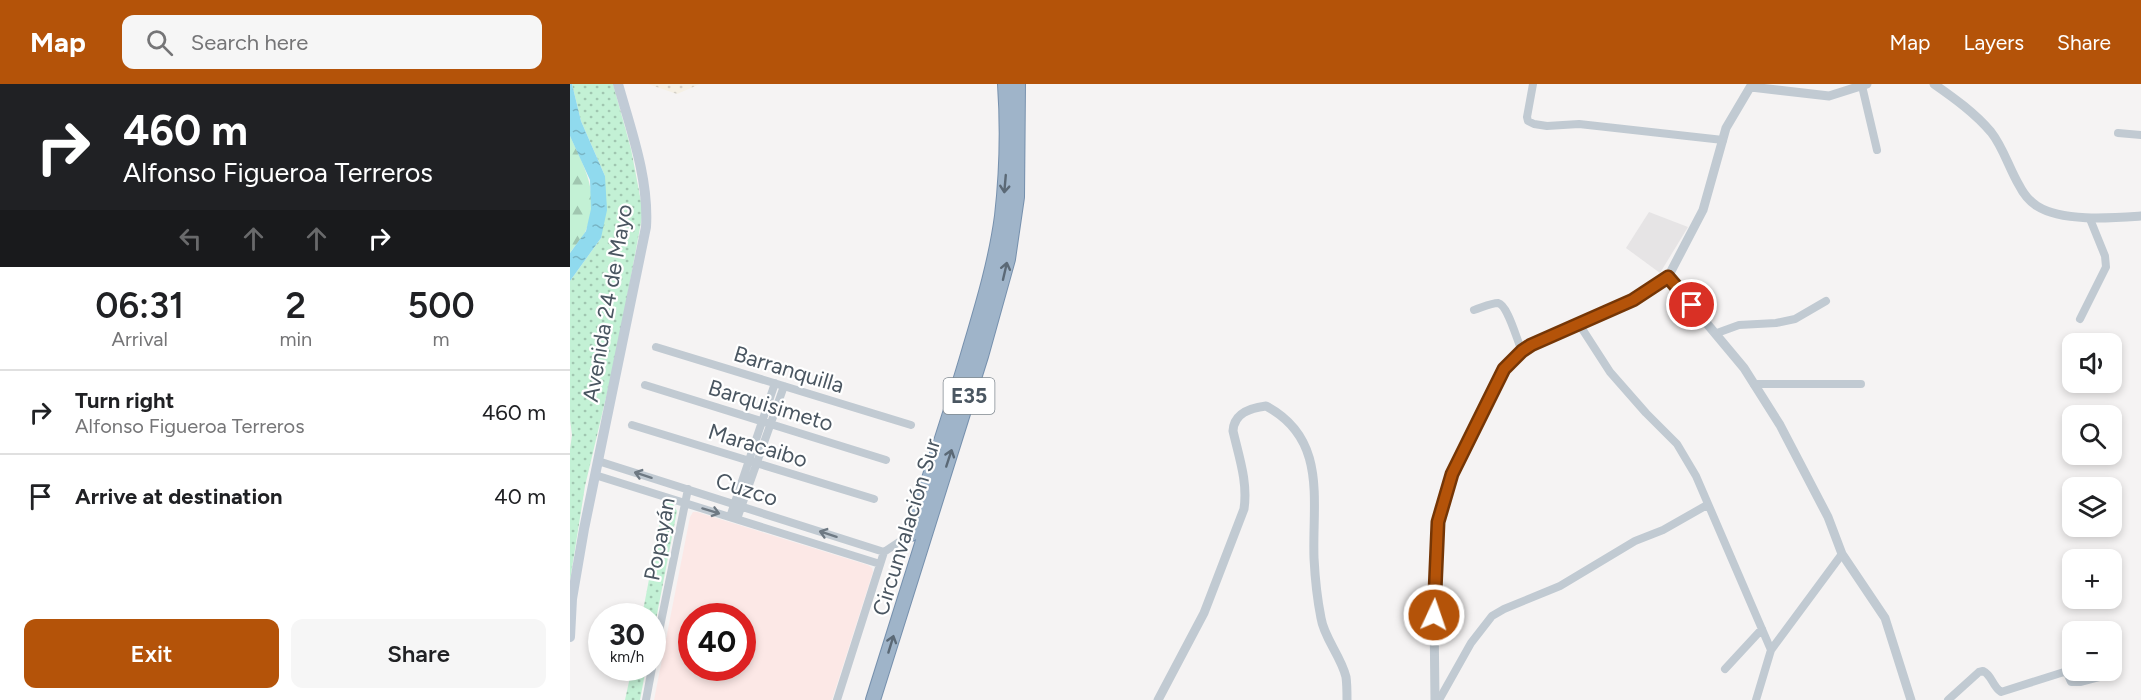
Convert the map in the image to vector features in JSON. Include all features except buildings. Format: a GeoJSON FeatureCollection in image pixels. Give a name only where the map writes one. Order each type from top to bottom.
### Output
{"type":"FeatureCollection","features":[{"type":"Feature","properties":{"kind":"highway","name":"Circunvalación Sur"},"geometry":{"type":"LineString","coordinates":[[911,534],[957,392],[996,252],[1002,215],[1007,151],[1005,84]]}},
{"type":"Feature","properties":{"kind":"highway","name":"Circunvalación Sur"},"geometry":{"type":"LineString","coordinates":[[873,700],[981,356],[1008,259],[1017,197],[1018,84]]}},
{"type":"Feature","properties":{"kind":"main road","name":"Avenida 24 de Mayo"},"geometry":{"type":"LineString","coordinates":[[570,637],[572,599],[647,212],[639,160],[618,84]]}},
{"type":"Feature","properties":{"kind":"street"},"geometry":{"type":"LineString","coordinates":[[1533,84],[1527,117],[1531,123],[1547,126],[1579,124],[1723,140]]}},
{"type":"Feature","properties":{"kind":"street"},"geometry":{"type":"LineString","coordinates":[[1934,84],[1962,105],[1991,132],[2017,183],[2036,206],[2090,219],[2141,216]]}},
{"type":"Feature","properties":{"kind":"street"},"geometry":{"type":"LineString","coordinates":[[1437,700],[1434,615],[1438,522],[1452,474],[1504,369],[1531,345],[1633,300],[1668,277],[1702,210],[1726,128],[1752,86],[1829,96],[1864,85],[1877,150]]}},
{"type":"Feature","properties":{"kind":"street"},"geometry":{"type":"LineString","coordinates":[[2118,132],[2141,135]]}},
{"type":"Feature","properties":{"kind":"street"},"geometry":{"type":"LineString","coordinates":[[2080,319],[2106,267],[2090,219]]}},
{"type":"Feature","properties":{"kind":"street"},"geometry":{"type":"LineString","coordinates":[[1668,277],[1717,333],[1780,425],[1828,517],[1842,554],[1885,618],[1911,700]]}},
{"type":"Feature","properties":{"kind":"street"},"geometry":{"type":"LineString","coordinates":[[1717,333],[1739,325],[1776,323],[1795,319],[1826,300]]}},
{"type":"Feature","properties":{"kind":"street"},"geometry":{"type":"LineString","coordinates":[[1474,310],[1496,303],[1502,304],[1506,308],[1522,351]]}},
{"type":"Feature","properties":{"kind":"street"},"geometry":{"type":"LineString","coordinates":[[1580,324],[1610,372],[1677,444],[1695,476],[1771,650]]}},
{"type":"Feature","properties":{"kind":"street","name":"Barranquilla"},"geometry":{"type":"LineString","coordinates":[[656,346],[911,425]]}},
{"type":"Feature","properties":{"kind":"street"},"geometry":{"type":"LineString","coordinates":[[734,518],[766,423],[775,383]]}},
{"type":"Feature","properties":{"kind":"street"},"geometry":{"type":"LineString","coordinates":[[1754,384],[1861,384]]}},
{"type":"Feature","properties":{"kind":"street","name":"Barquisimeto"},"geometry":{"type":"LineString","coordinates":[[645,385],[886,460]]}},
{"type":"Feature","properties":{"kind":"street"},"geometry":{"type":"LineString","coordinates":[[766,423],[784,386]]}},
{"type":"Feature","properties":{"kind":"street"},"geometry":{"type":"LineString","coordinates":[[1158,700],[1204,613],[1244,509],[1245,480],[1233,431],[1234,424],[1245,411],[1266,406],[1287,421],[1308,450],[1314,474],[1314,558],[1321,621],[1346,677],[1347,700]]}},
{"type":"Feature","properties":{"kind":"street","name":"Maracaibo"},"geometry":{"type":"LineString","coordinates":[[632,425],[874,499]]}},
{"type":"Feature","properties":{"kind":"street","name":"Cuzco"},"geometry":{"type":"LineString","coordinates":[[598,461],[884,552]]}},
{"type":"Feature","properties":{"kind":"street","name":"Cuzco"},"geometry":{"type":"LineString","coordinates":[[595,475],[880,564]]}},
{"type":"Feature","properties":{"kind":"street","name":"Popayán"},"geometry":{"type":"LineString","coordinates":[[665,603],[688,489]]}},
{"type":"Feature","properties":{"kind":"street"},"geometry":{"type":"LineString","coordinates":[[1437,700],[1471,643],[1492,616],[1560,586],[1635,541],[1663,530],[1707,505]]}},
{"type":"Feature","properties":{"kind":"street"},"geometry":{"type":"LineString","coordinates":[[837,700],[884,552],[911,534]]}},
{"type":"Feature","properties":{"kind":"street"},"geometry":{"type":"LineString","coordinates":[[1756,700],[1771,650],[1842,554]]}},
{"type":"Feature","properties":{"kind":"street"},"geometry":{"type":"LineString","coordinates":[[1725,669],[1762,629]]}},
{"type":"Feature","properties":{"kind":"street"},"geometry":{"type":"LineString","coordinates":[[1948,700],[1983,671],[1989,674],[1994,685],[2001,692],[2062,673]]}},
{"type":"Feature","properties":{"kind":"street","name":"Popayán"},"geometry":{"type":"LineString","coordinates":[[646,700],[649,681]]}},
{"type":"Feature","properties":{"kind":"street"},"geometry":{"type":"LineString","coordinates":[[2071,681],[2086,681]]}},
{"type":"Feature","properties":{"kind":"shaded area"},"geometry":{"type":"Polygon","coordinates":[[[1649,212],[1688,227],[1660,273],[1626,248],[1649,212]]]}},
{"type":"Feature","properties":{"kind":"shaded area"},"geometry":{"type":"Polygon","coordinates":[[[693,512],[872,568],[873,572],[832,700],[654,700],[658,681],[666,681],[666,639],[690,517],[693,512]]]}},
{"type":"Feature","properties":{"kind":"green space"},"geometry":{"type":"Polygon","coordinates":[[[572,84],[613,84],[631,149],[643,212],[617,351],[585,486],[570,581],[570,449],[572,435],[570,281],[601,238],[605,176],[581,121],[572,84]]]}},
{"type":"Feature","properties":{"kind":"green space"},"geometry":{"type":"Polygon","coordinates":[[[570,136],[589,181],[592,205],[586,230],[570,253],[570,136]]]}},
{"type":"Feature","properties":{"kind":"green space"},"geometry":{"type":"Polygon","coordinates":[[[664,501],[673,504],[677,511],[659,603],[644,603],[664,501]]]}},
{"type":"Feature","properties":{"kind":"green space"},"geometry":{"type":"Polygon","coordinates":[[[629,681],[644,681],[640,700],[625,700],[629,681]]]}},
{"type":"Feature","properties":{"kind":"sand"},"geometry":{"type":"Polygon","coordinates":[[[648,84],[700,84],[677,94],[648,84]]]}},
{"type":"Feature","properties":{"kind":"water"},"geometry":{"type":"Polygon","coordinates":[[[570,84],[572,84],[581,121],[605,176],[607,210],[601,238],[570,281],[570,253],[586,231],[591,209],[590,180],[570,136],[570,84]]]}},
{"type":"Feature","properties":{"kind":"route"},"geometry":{"type":"LineString","coordinates":[[1434,615],[1438,522],[1452,474],[1504,369],[1531,345],[1633,300],[1668,277],[1692,305]]}}]}
